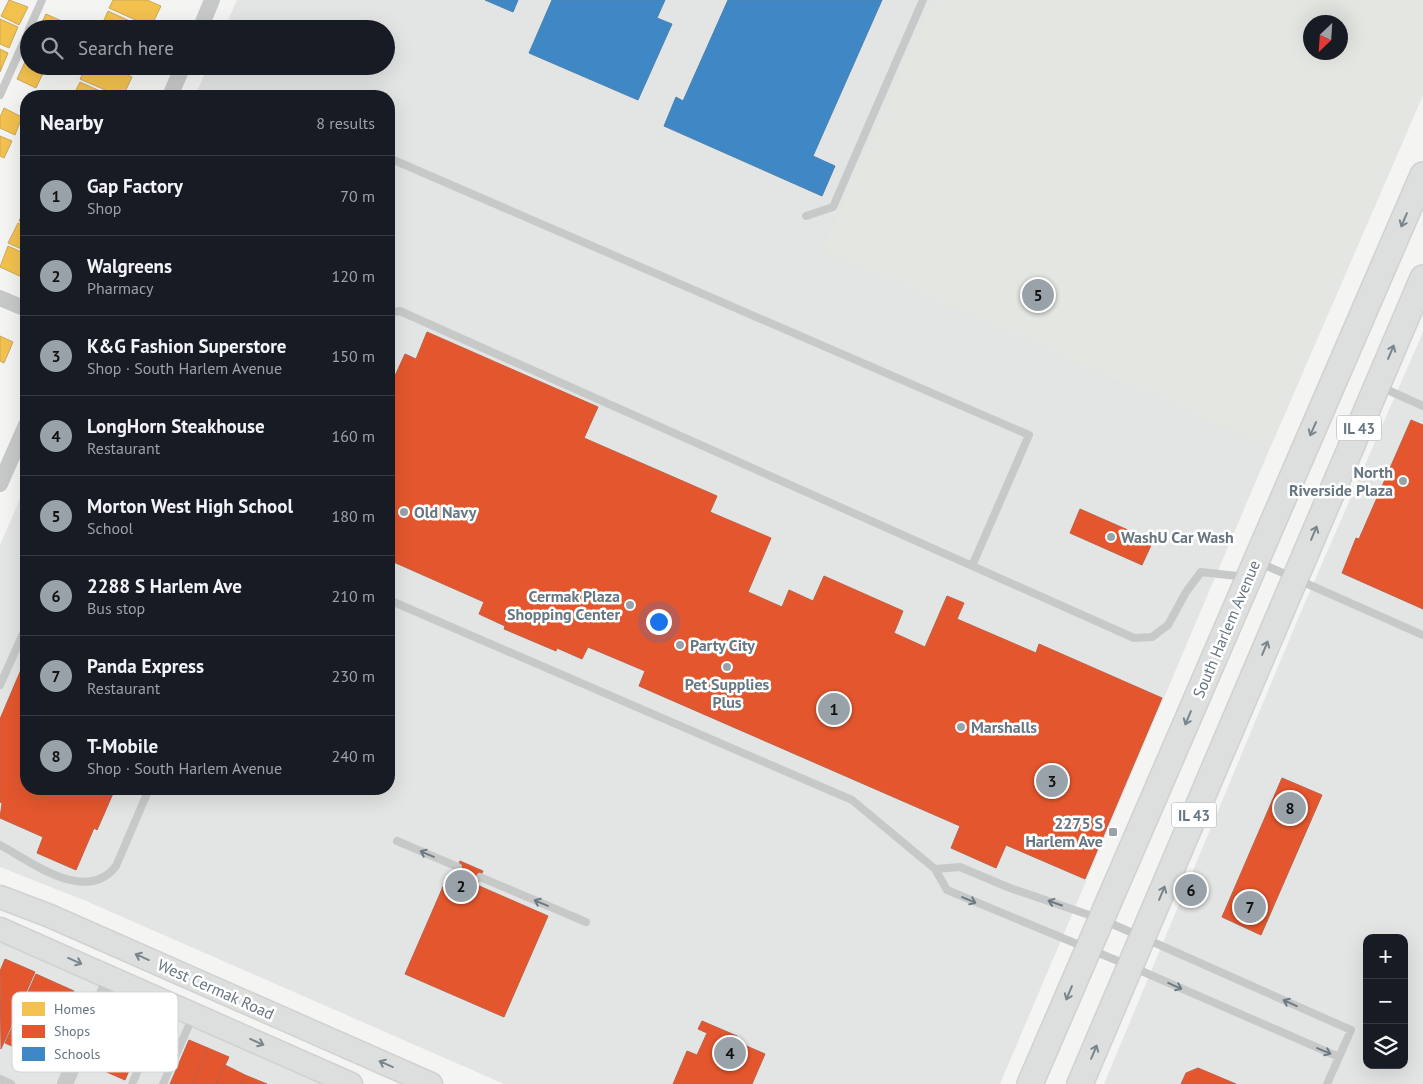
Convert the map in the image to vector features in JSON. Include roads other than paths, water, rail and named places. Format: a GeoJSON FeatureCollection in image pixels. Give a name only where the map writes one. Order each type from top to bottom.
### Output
{"type":"FeatureCollection","features":[{"type":"Feature","properties":{"kind":"main road","name":"South Harlem Avenue"},"geometry":{"type":"LineString","coordinates":[[1030,1084],[1251,569],[1423,175]]}},
{"type":"Feature","properties":{"kind":"main road","name":"IL 43"},"geometry":{"type":"LineString","coordinates":[[1080,1084],[1423,278]]}},
{"type":"Feature","properties":{"kind":"main road","name":"West Cermak Road"},"geometry":{"type":"LineString","coordinates":[[0,897],[50,916],[430,1084]]}},
{"type":"Feature","properties":{"kind":"main road","name":"West Cermak Road"},"geometry":{"type":"LineString","coordinates":[[0,929],[144,992]]}},
{"type":"Feature","properties":{"kind":"main road","name":"West Cermak Road"},"geometry":{"type":"LineString","coordinates":[[178,1007],[351,1084]]}},
{"type":"Feature","properties":{"kind":"street"},"geometry":{"type":"LineString","coordinates":[[204,20],[212,0]]}},
{"type":"Feature","properties":{"kind":"street"},"geometry":{"type":"LineString","coordinates":[[173,90],[179,75]]}},
{"type":"Feature","properties":{"kind":"street"},"geometry":{"type":"LineString","coordinates":[[0,298],[20,306]]}},
{"type":"Feature","properties":{"kind":"street"},"geometry":{"type":"LineString","coordinates":[[0,484],[20,439]]}},
{"type":"Feature","properties":{"kind":"street"},"geometry":{"type":"LineString","coordinates":[[106,992],[112,978]]}},
{"type":"Feature","properties":{"kind":"lane"},"geometry":{"type":"LineString","coordinates":[[33,20],[42,0]]}},
{"type":"Feature","properties":{"kind":"lane"},"geometry":{"type":"LineString","coordinates":[[806,216],[833,207],[923,0]]}},
{"type":"Feature","properties":{"kind":"lane"},"geometry":{"type":"LineString","coordinates":[[0,95],[20,50]]}},
{"type":"Feature","properties":{"kind":"lane"},"geometry":{"type":"LineString","coordinates":[[395,161],[1029,434],[972,566]]}},
{"type":"Feature","properties":{"kind":"lane"},"geometry":{"type":"LineString","coordinates":[[395,312],[400,311],[1134,638],[1152,637],[1168,625],[1186,592],[1201,572],[1251,569],[1295,578],[1423,635]]}},
{"type":"Feature","properties":{"kind":"lane"},"geometry":{"type":"LineString","coordinates":[[1377,385],[1423,406]]}},
{"type":"Feature","properties":{"kind":"lane"},"geometry":{"type":"LineString","coordinates":[[395,603],[852,800],[935,869],[946,890],[1089,948],[1339,1057]]}},
{"type":"Feature","properties":{"kind":"lane"},"geometry":{"type":"LineString","coordinates":[[0,685],[20,640]]}},
{"type":"Feature","properties":{"kind":"lane"},"geometry":{"type":"LineString","coordinates":[[0,845],[67,881],[88,882],[101,880],[110,874],[116,866],[146,795]]}},
{"type":"Feature","properties":{"kind":"lane"},"geometry":{"type":"LineString","coordinates":[[397,841],[458,867]]}},
{"type":"Feature","properties":{"kind":"lane"},"geometry":{"type":"LineString","coordinates":[[935,869],[960,867],[1010,888],[1101,919],[1351,1030],[1327,1084]]}},
{"type":"Feature","properties":{"kind":"lane"},"geometry":{"type":"LineString","coordinates":[[480,877],[586,922]]}},
{"type":"Feature","properties":{"kind":"lane"},"geometry":{"type":"LineString","coordinates":[[178,1016],[185,1010]]}},
{"type":"Feature","properties":{"kind":"lane"},"geometry":{"type":"LineString","coordinates":[[178,1034],[185,1010]]}},
{"type":"Feature","properties":{"kind":"lane"},"geometry":{"type":"LineString","coordinates":[[132,1084],[137,1072]]}},
{"type":"Feature","properties":{"kind":"lane"},"geometry":{"type":"LineString","coordinates":[[163,1084],[167,1072]]}},
{"type":"Feature","properties":{"kind":"lane"},"geometry":{"type":"LineString","coordinates":[[0,1079],[11,1084]]}},
{"type":"Feature","properties":{"kind":"place","name":"Morton West High School"},"geometry":{"type":"Point","coordinates":[1038,295]}},
{"type":"Feature","properties":{"kind":"place","name":"North Riverside Plaza"},"geometry":{"type":"Point","coordinates":[1403,481]}},
{"type":"Feature","properties":{"kind":"place","name":"Old Navy"},"geometry":{"type":"Point","coordinates":[404,512]}},
{"type":"Feature","properties":{"kind":"place","name":"WashU Car Wash"},"geometry":{"type":"Point","coordinates":[1111,537]}},
{"type":"Feature","properties":{"kind":"place","name":"Cermak Plaza Shopping Center"},"geometry":{"type":"Point","coordinates":[630,605]}},
{"type":"Feature","properties":{"kind":"place","name":"Party City"},"geometry":{"type":"Point","coordinates":[680,645]}},
{"type":"Feature","properties":{"kind":"place","name":"Pet Supplies Plus"},"geometry":{"type":"Point","coordinates":[727,667]}},
{"type":"Feature","properties":{"kind":"place","name":"Gap Factory"},"geometry":{"type":"Point","coordinates":[834,709]}},
{"type":"Feature","properties":{"kind":"place","name":"Marshalls"},"geometry":{"type":"Point","coordinates":[961,727]}},
{"type":"Feature","properties":{"kind":"place","name":"K&G Fashion Superstore"},"geometry":{"type":"Point","coordinates":[1052,781]}},
{"type":"Feature","properties":{"kind":"place","name":"T-Mobile"},"geometry":{"type":"Point","coordinates":[1290,808]}},
{"type":"Feature","properties":{"kind":"place","name":"2275 S Harlem Ave"},"geometry":{"type":"Point","coordinates":[1113,832]}},
{"type":"Feature","properties":{"kind":"place","name":"Walgreens"},"geometry":{"type":"Point","coordinates":[461,886]}},
{"type":"Feature","properties":{"kind":"place","name":"2288 S Harlem Ave"},"geometry":{"type":"Point","coordinates":[1191,890]}},
{"type":"Feature","properties":{"kind":"place","name":"Panda Express"},"geometry":{"type":"Point","coordinates":[1250,907]}},
{"type":"Feature","properties":{"kind":"place","name":"LongHorn Steakhouse"},"geometry":{"type":"Point","coordinates":[730,1053]}}]}
